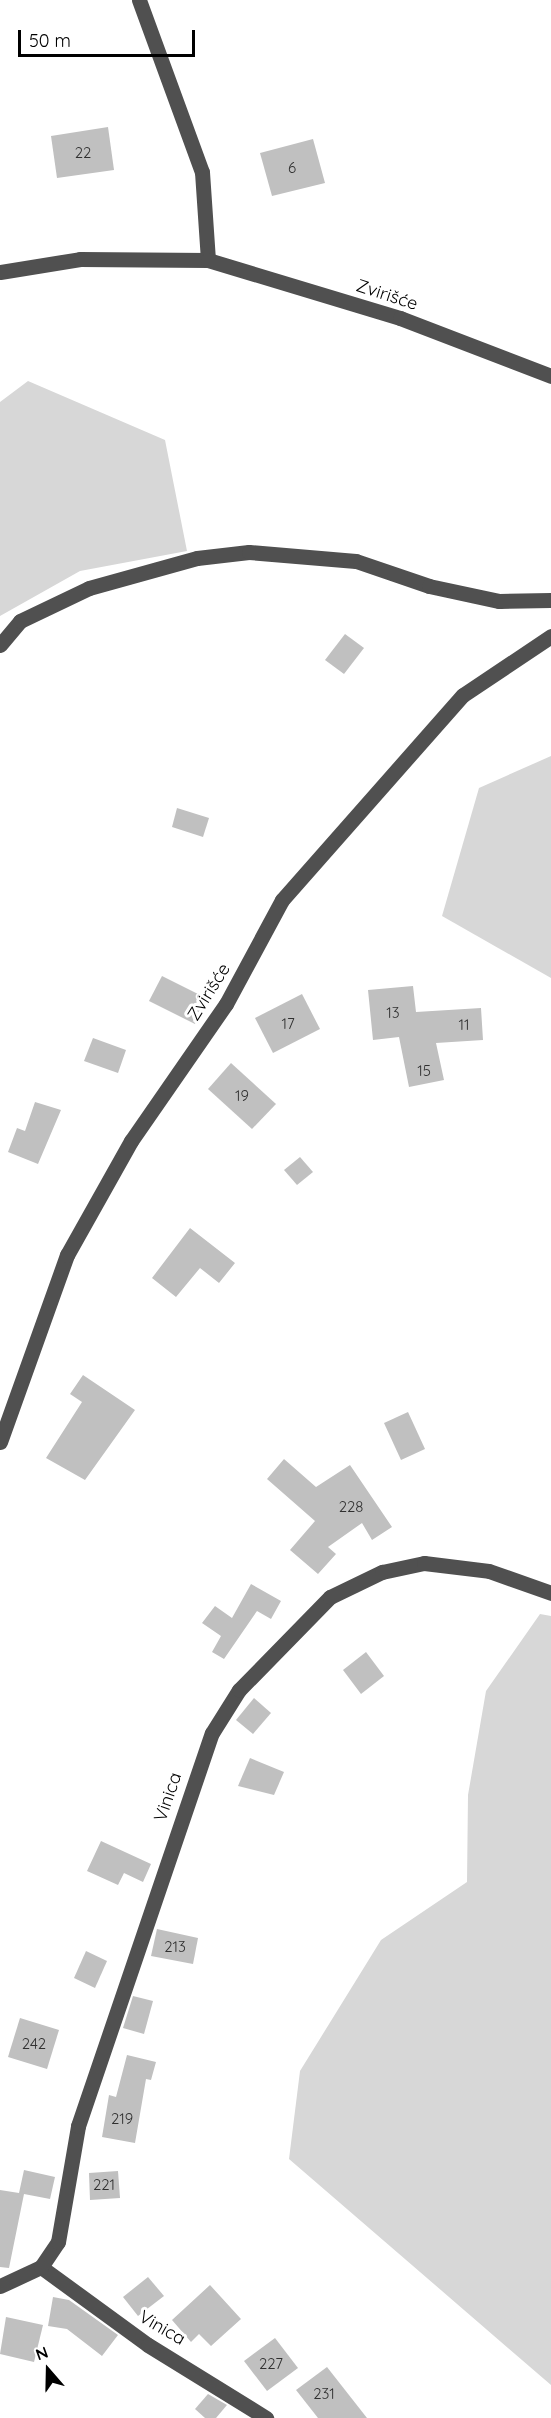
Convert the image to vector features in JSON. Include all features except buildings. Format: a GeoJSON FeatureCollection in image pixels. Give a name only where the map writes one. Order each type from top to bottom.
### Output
{"type":"FeatureCollection","features":[{"type":"Feature","properties":{"kind":"street"},"geometry":{"type":"LineString","coordinates":[[139,0],[202,172],[208,260]]}},
{"type":"Feature","properties":{"kind":"street","name":"Zvirišće"},"geometry":{"type":"LineString","coordinates":[[0,272],[80,258],[208,260],[400,318],[551,376]]}},
{"type":"Feature","properties":{"kind":"street"},"geometry":{"type":"LineString","coordinates":[[0,645],[20,621],[89,588],[196,558],[249,552],[356,561],[429,586],[499,601],[551,600]]}},
{"type":"Feature","properties":{"kind":"street","name":"Zvirišće"},"geometry":{"type":"LineString","coordinates":[[0,1442],[66,1255],[131,1141],[226,1005],[282,900],[463,695],[551,636]]}},
{"type":"Feature","properties":{"kind":"street","name":"Vinica"},"geometry":{"type":"LineString","coordinates":[[266,2418],[148,2345],[41,2267],[58,2242],[78,2126],[150,1909],[212,1733],[239,1690],[330,1597],[381,1572],[424,1563],[489,1571],[551,1593]]}},
{"type":"Feature","properties":{"kind":"street"},"geometry":{"type":"LineString","coordinates":[[0,2286],[41,2267]]}},
{"type":"Feature","properties":{"kind":"shaded area"},"geometry":{"type":"Polygon","coordinates":[[[28,381],[165,440],[187,551],[80,571],[0,616],[0,402],[28,381]]]}},
{"type":"Feature","properties":{"kind":"shaded area"},"geometry":{"type":"Polygon","coordinates":[[[551,756],[551,978],[442,916],[479,788],[551,756]]]}},
{"type":"Feature","properties":{"kind":"shaded area"},"geometry":{"type":"Polygon","coordinates":[[[540,1614],[551,1616],[551,2385],[289,2159],[300,2071],[381,1940],[467,1882],[468,1795],[486,1691],[540,1614]]]}}]}
